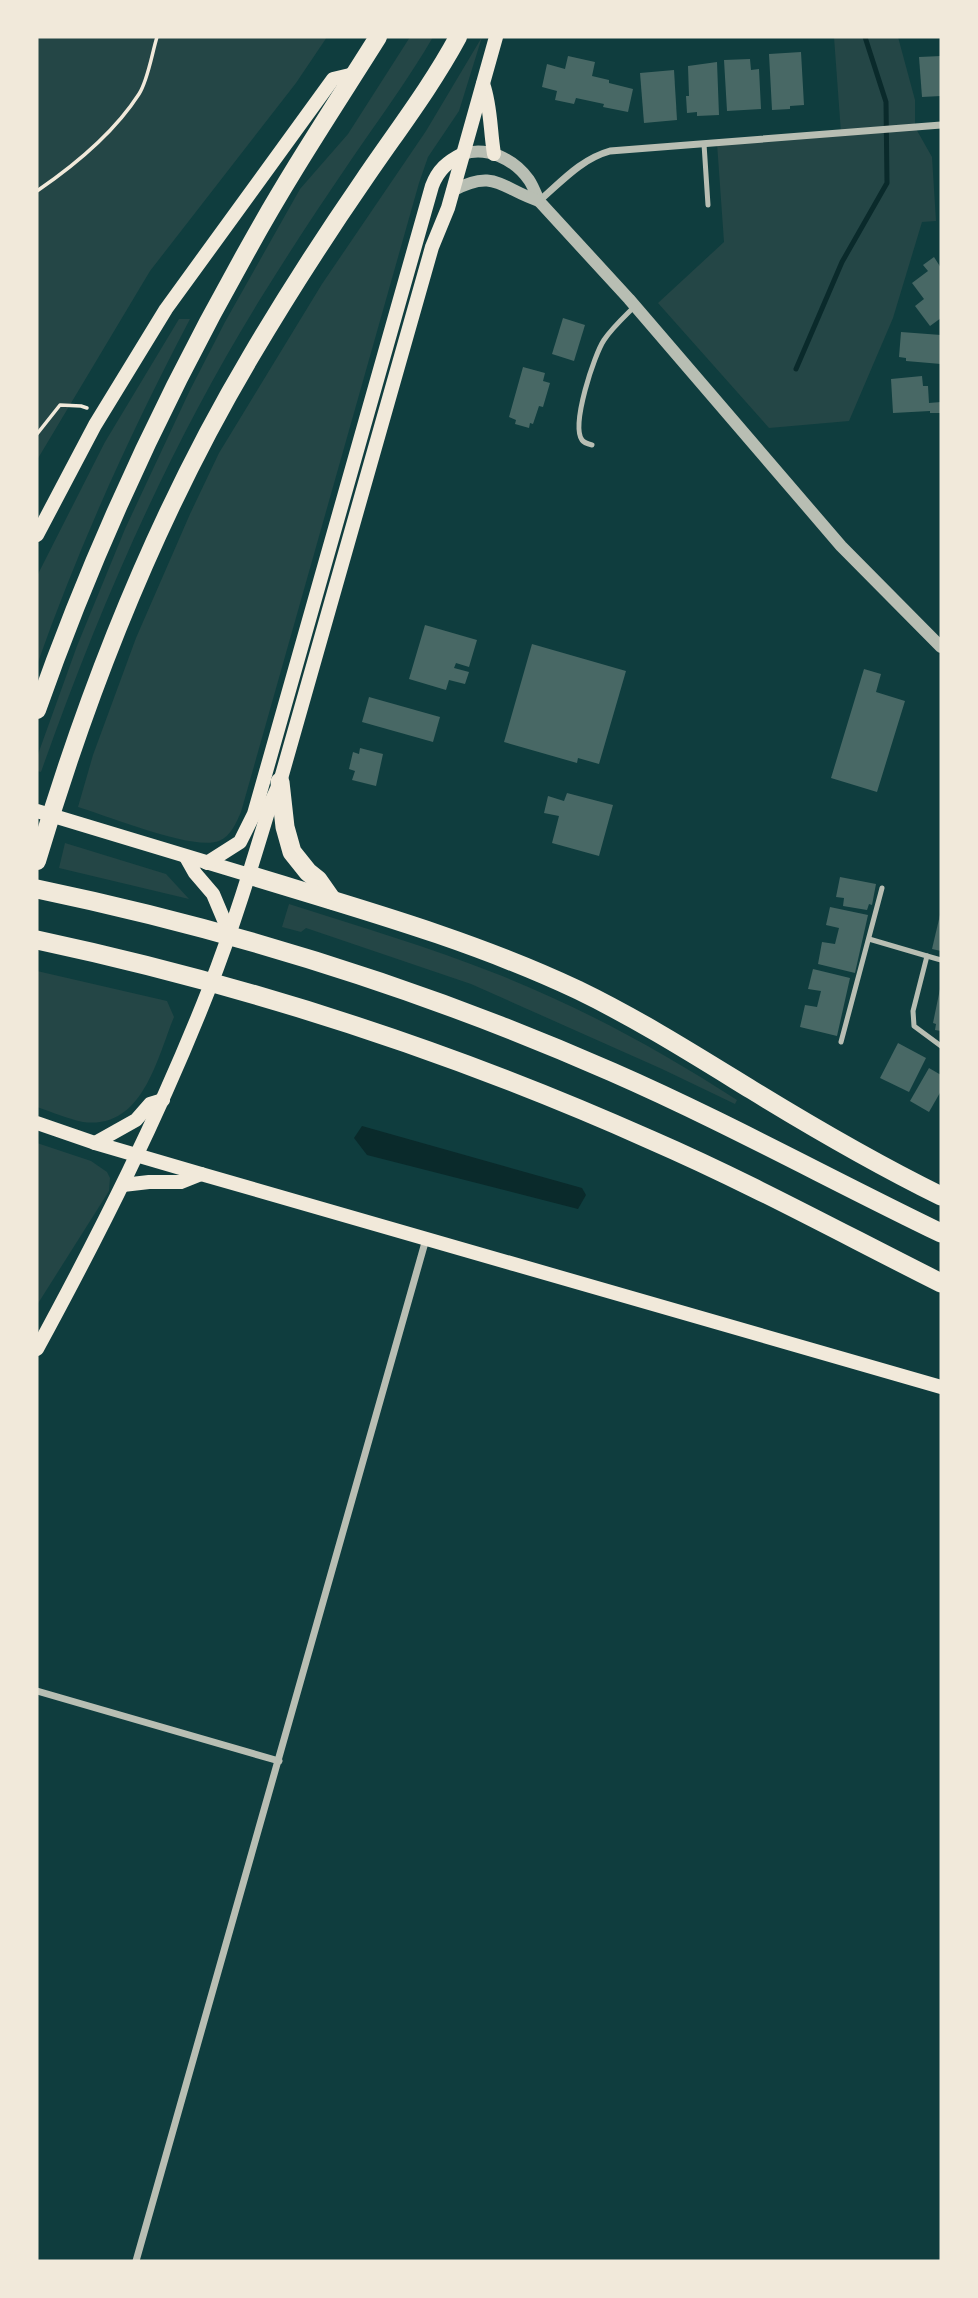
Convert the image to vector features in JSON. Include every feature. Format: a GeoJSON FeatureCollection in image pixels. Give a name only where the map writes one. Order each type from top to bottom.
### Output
{"type":"FeatureCollection","features":[{"type":"Feature","properties":{"kind":"highway"},"geometry":{"type":"LineString","coordinates":[[37,710],[62,640],[111,522],[176,383],[248,247],[378,37]]}},
{"type":"Feature","properties":{"kind":"highway"},"geometry":{"type":"LineString","coordinates":[[37,861],[61,779],[108,652],[188,472],[249,359],[282,305],[351,198],[419,102],[458,37]]}},
{"type":"Feature","properties":{"kind":"highway"},"geometry":{"type":"LineString","coordinates":[[280,782],[285,827],[292,852],[332,900]]}},
{"type":"Feature","properties":{"kind":"highway"},"geometry":{"type":"LineString","coordinates":[[248,875],[459,940],[577,990],[636,1020],[861,1155],[941,1196]]}},
{"type":"Feature","properties":{"kind":"highway"},"geometry":{"type":"LineString","coordinates":[[37,889],[266,947],[431,1000],[613,1072],[941,1233]]}},
{"type":"Feature","properties":{"kind":"highway"},"geometry":{"type":"LineString","coordinates":[[37,940],[252,993],[412,1045],[606,1120],[702,1163],[941,1283]]}},
{"type":"Feature","properties":{"kind":"main road"},"geometry":{"type":"LineString","coordinates":[[37,1349],[106,1221],[163,1100],[209,991],[280,782],[432,247],[453,191],[496,37]]}},
{"type":"Feature","properties":{"kind":"main road"},"geometry":{"type":"LineString","coordinates":[[37,535],[101,414],[166,309],[333,79],[354,74]]}},
{"type":"Feature","properties":{"kind":"main road"},"geometry":{"type":"LineString","coordinates":[[483,84],[490,102],[494,154]]}},
{"type":"Feature","properties":{"kind":"main road"},"geometry":{"type":"LineString","coordinates":[[207,863],[240,842],[254,814],[432,187],[436,176],[447,162],[463,154]]}},
{"type":"Feature","properties":{"kind":"main road"},"geometry":{"type":"LineString","coordinates":[[37,811],[248,875]]}},
{"type":"Feature","properties":{"kind":"main road"},"geometry":{"type":"LineString","coordinates":[[186,857],[212,894],[229,932]]}},
{"type":"Feature","properties":{"kind":"main road"},"geometry":{"type":"LineString","coordinates":[[95,1143],[136,1120],[150,1104],[163,1100]]}},
{"type":"Feature","properties":{"kind":"main road"},"geometry":{"type":"LineString","coordinates":[[37,1123],[201,1174],[941,1387]]}},
{"type":"Feature","properties":{"kind":"main road"},"geometry":{"type":"LineString","coordinates":[[123,1185],[181,1182],[201,1174]]}},
{"type":"Feature","properties":{"kind":"street"},"geometry":{"type":"LineString","coordinates":[[539,201],[582,164],[610,151],[941,125]]}},
{"type":"Feature","properties":{"kind":"street"},"geometry":{"type":"LineString","coordinates":[[463,154],[479,151],[494,154],[513,165],[530,181],[539,201],[635,306],[841,546],[941,647]]}},
{"type":"Feature","properties":{"kind":"street"},"geometry":{"type":"LineString","coordinates":[[453,191],[473,181],[491,180],[508,186],[520,195],[539,201]]}},
{"type":"Feature","properties":{"kind":"street"},"geometry":{"type":"LineString","coordinates":[[136,2261],[426,1239]]}},
{"type":"Feature","properties":{"kind":"street"},"geometry":{"type":"LineString","coordinates":[[37,1692],[279,1761]]}},
{"type":"Feature","properties":{"kind":"lane"},"geometry":{"type":"LineString","coordinates":[[704,144],[708,205]]}},
{"type":"Feature","properties":{"kind":"lane"},"geometry":{"type":"LineString","coordinates":[[592,445],[583,443],[579,420],[592,365],[604,339],[635,306]]}},
{"type":"Feature","properties":{"kind":"lane"},"geometry":{"type":"LineString","coordinates":[[841,1042],[882,888]]}},
{"type":"Feature","properties":{"kind":"lane"},"geometry":{"type":"LineString","coordinates":[[869,939],[941,960]]}},
{"type":"Feature","properties":{"kind":"lane"},"geometry":{"type":"LineString","coordinates":[[927,956],[913,1012],[914,1026],[941,1046]]}},
{"type":"Feature","properties":{"kind":"path"},"geometry":{"type":"LineString","coordinates":[[37,191],[104,138],[140,92],[158,37]]}},
{"type":"Feature","properties":{"kind":"path"},"geometry":{"type":"LineString","coordinates":[[37,434],[60,405],[80,406],[101,414]]}},
{"type":"Feature","properties":{"kind":"shaded area"},"geometry":{"type":"Polygon","coordinates":[[[37,37],[327,37],[296,83],[150,271],[37,460],[37,37]]]}},
{"type":"Feature","properties":{"kind":"shaded area"},"geometry":{"type":"Polygon","coordinates":[[[410,37],[433,37],[275,276],[198,408],[139,526],[88,648],[41,772],[37,771],[37,757],[77,646],[125,529],[190,390],[300,189],[348,134],[410,37]]]}},
{"type":"Feature","properties":{"kind":"shaded area"},"geometry":{"type":"Polygon","coordinates":[[[482,37],[459,111],[428,157],[419,183],[241,812],[235,825],[227,836],[207,843],[171,837],[78,807],[93,755],[136,638],[219,453],[322,284],[426,131],[482,37]]]}},
{"type":"Feature","properties":{"kind":"shaded area"},"geometry":{"type":"Polygon","coordinates":[[[834,37],[898,37],[915,100],[915,127],[932,157],[936,221],[922,222],[893,318],[849,421],[769,428],[658,303],[724,242],[717,143],[841,133],[834,37]]]}},
{"type":"Feature","properties":{"kind":"shaded area"},"geometry":{"type":"Polygon","coordinates":[[[179,319],[190,319],[107,489],[70,576],[37,665],[37,576],[105,442],[179,319]]]}},
{"type":"Feature","properties":{"kind":"shaded area"},"geometry":{"type":"Polygon","coordinates":[[[65,843],[166,874],[189,899],[59,868],[65,843]]]}},
{"type":"Feature","properties":{"kind":"shaded area"},"geometry":{"type":"Polygon","coordinates":[[[289,904],[446,955],[528,987],[620,1031],[737,1100],[735,1104],[471,984],[306,928],[301,932],[282,927],[289,904]]]}},
{"type":"Feature","properties":{"kind":"shaded area"},"geometry":{"type":"Polygon","coordinates":[[[37,971],[167,1001],[174,1017],[154,1070],[134,1103],[120,1115],[103,1121],[83,1122],[37,1107],[37,971]]]}},
{"type":"Feature","properties":{"kind":"shaded area"},"geometry":{"type":"Polygon","coordinates":[[[362,1126],[582,1188],[586,1195],[578,1209],[367,1155],[354,1138],[362,1126]]]}},
{"type":"Feature","properties":{"kind":"shaded area"},"geometry":{"type":"Polygon","coordinates":[[[37,1143],[91,1161],[107,1172],[110,1178],[109,1191],[37,1305],[37,1143]]]}},
{"type":"Feature","properties":{"kind":"building"},"geometry":{"type":"Polygon","coordinates":[[[801,52],[804,105],[772,110],[769,54],[801,52]]]}},
{"type":"Feature","properties":{"kind":"building"},"geometry":{"type":"Polygon","coordinates":[[[568,56],[595,62],[592,76],[633,89],[628,112],[576,98],[574,104],[555,100],[557,91],[542,87],[547,64],[565,69],[568,56]]]}},
{"type":"Feature","properties":{"kind":"building"},"geometry":{"type":"Polygon","coordinates":[[[941,56],[941,96],[922,97],[919,57],[941,56]]]}},
{"type":"Feature","properties":{"kind":"building"},"geometry":{"type":"Polygon","coordinates":[[[750,59],[751,70],[759,69],[761,109],[727,111],[724,60],[750,59]]]}},
{"type":"Feature","properties":{"kind":"building"},"geometry":{"type":"Polygon","coordinates":[[[717,62],[719,115],[697,116],[697,112],[687,113],[688,66],[717,62]]]}},
{"type":"Feature","properties":{"kind":"building"},"geometry":{"type":"Polygon","coordinates":[[[674,70],[677,120],[644,123],[640,73],[674,70]]]}},
{"type":"Feature","properties":{"kind":"building"},"geometry":{"type":"Polygon","coordinates":[[[934,257],[941,268],[941,318],[930,326],[915,306],[924,299],[912,283],[928,271],[923,265],[934,257]]]}},
{"type":"Feature","properties":{"kind":"building"},"geometry":{"type":"Polygon","coordinates":[[[563,318],[585,325],[574,361],[552,354],[563,318]]]}},
{"type":"Feature","properties":{"kind":"building"},"geometry":{"type":"Polygon","coordinates":[[[901,332],[941,335],[941,364],[906,361],[906,358],[899,357],[901,332]]]}},
{"type":"Feature","properties":{"kind":"building"},"geometry":{"type":"Polygon","coordinates":[[[523,367],[545,373],[543,381],[550,383],[543,407],[539,406],[529,428],[515,424],[516,420],[509,417],[523,367]]]}},
{"type":"Feature","properties":{"kind":"building"},"geometry":{"type":"Polygon","coordinates":[[[922,376],[923,386],[928,386],[929,403],[941,402],[941,413],[893,413],[891,379],[922,376]]]}},
{"type":"Feature","properties":{"kind":"building"},"geometry":{"type":"Polygon","coordinates":[[[425,625],[477,640],[469,667],[456,663],[454,668],[469,672],[465,684],[449,680],[446,690],[409,679],[425,625]]]}},
{"type":"Feature","properties":{"kind":"building"},"geometry":{"type":"Polygon","coordinates":[[[532,644],[626,671],[599,764],[578,758],[577,763],[504,742],[532,644]]]}},
{"type":"Feature","properties":{"kind":"building"},"geometry":{"type":"Polygon","coordinates":[[[864,669],[881,674],[876,692],[905,701],[877,792],[831,778],[864,669]]]}},
{"type":"Feature","properties":{"kind":"building"},"geometry":{"type":"Polygon","coordinates":[[[369,697],[440,717],[433,742],[362,722],[369,697]]]}},
{"type":"Feature","properties":{"kind":"building"},"geometry":{"type":"Polygon","coordinates":[[[360,748],[383,754],[376,786],[352,780],[355,771],[349,769],[353,752],[359,754],[360,748]]]}},
{"type":"Feature","properties":{"kind":"building"},"geometry":{"type":"Polygon","coordinates":[[[567,793],[613,805],[599,856],[552,843],[559,816],[544,813],[548,796],[564,801],[567,793]]]}},
{"type":"Feature","properties":{"kind":"building"},"geometry":{"type":"Polygon","coordinates":[[[840,877],[876,884],[872,905],[869,904],[867,910],[843,906],[844,898],[836,897],[840,877]]]}},
{"type":"Feature","properties":{"kind":"building"},"geometry":{"type":"Polygon","coordinates":[[[830,907],[868,915],[855,973],[818,964],[822,942],[835,944],[839,928],[826,925],[830,907]]]}},
{"type":"Feature","properties":{"kind":"building"},"geometry":{"type":"Polygon","coordinates":[[[941,916],[941,951],[932,949],[941,916]]]}},
{"type":"Feature","properties":{"kind":"building"},"geometry":{"type":"Polygon","coordinates":[[[813,969],[850,978],[837,1036],[800,1027],[805,1005],[817,1007],[821,991],[808,989],[813,969]]]}},
{"type":"Feature","properties":{"kind":"building"},"geometry":{"type":"Polygon","coordinates":[[[940,989],[941,1031],[935,1030],[936,1024],[933,1023],[940,989]]]}},
{"type":"Feature","properties":{"kind":"building"},"geometry":{"type":"Polygon","coordinates":[[[898,1043],[926,1058],[909,1092],[880,1078],[898,1043]]]}},
{"type":"Feature","properties":{"kind":"building"},"geometry":{"type":"Polygon","coordinates":[[[929,1068],[941,1075],[941,1091],[929,1112],[910,1101],[929,1068]]]}},
{"type":"Feature","properties":{"kind":"waterway"},"geometry":{"type":"LineString","coordinates":[[796,369],[842,262],[887,183],[886,102],[865,37]]}}]}
